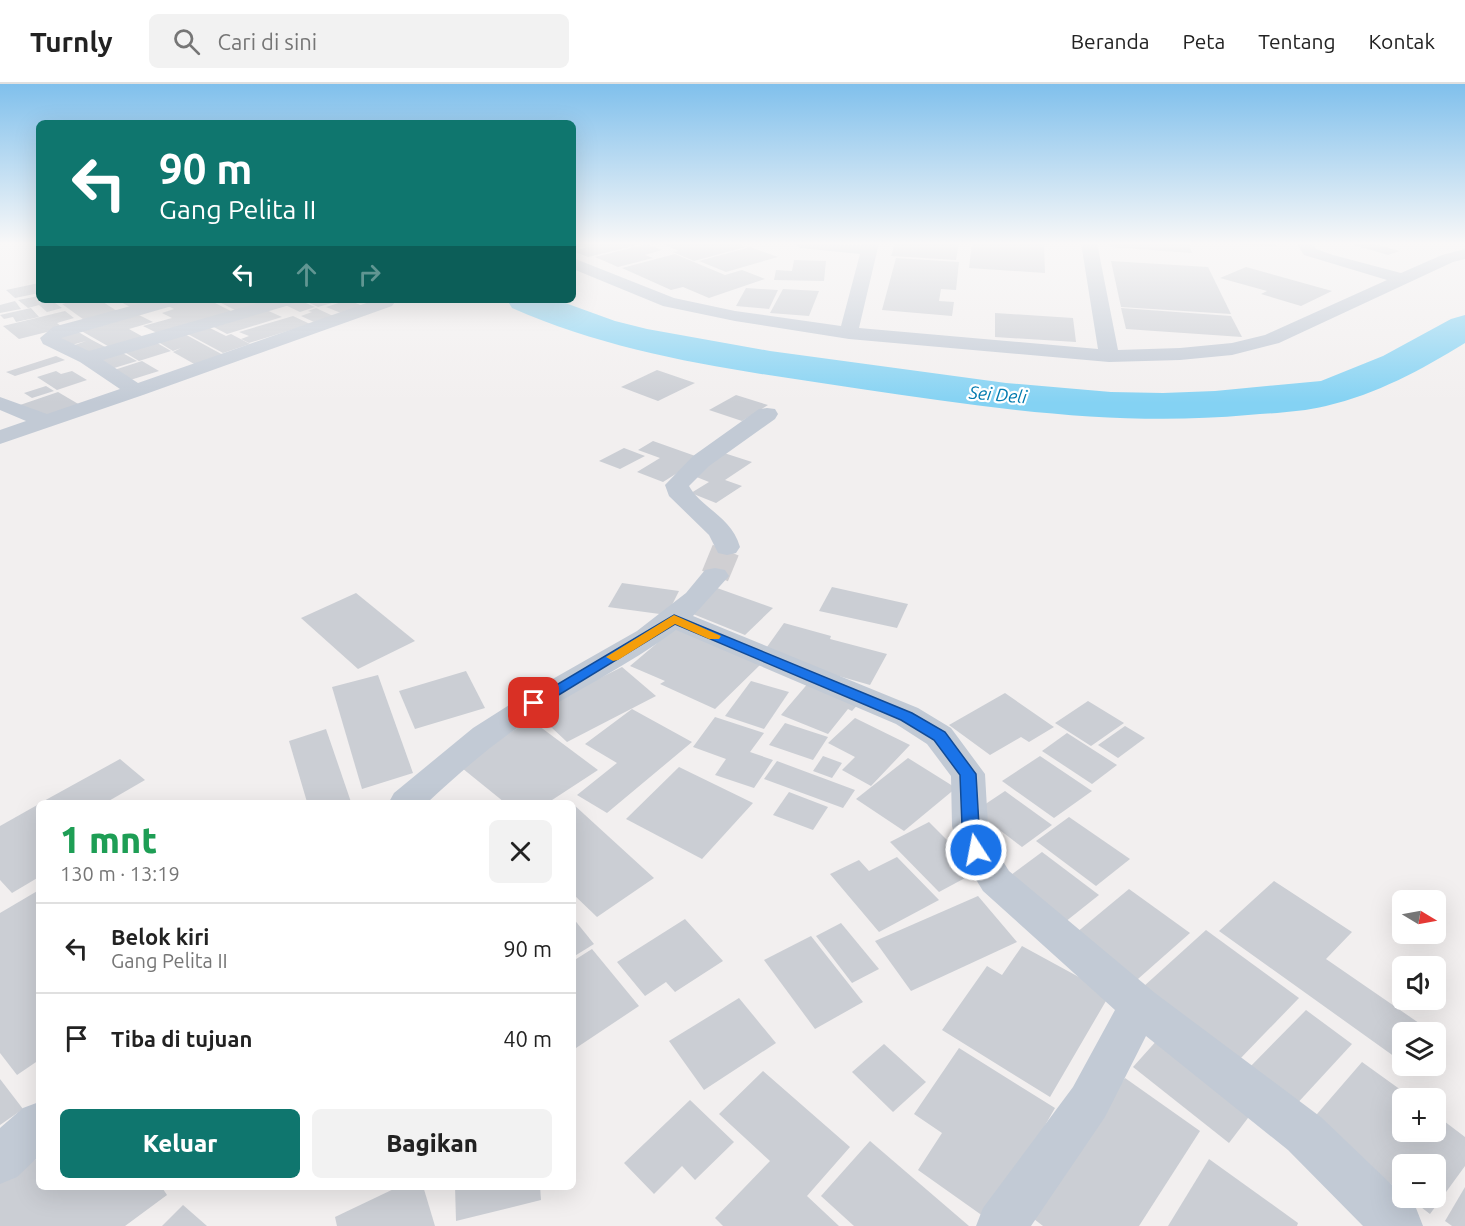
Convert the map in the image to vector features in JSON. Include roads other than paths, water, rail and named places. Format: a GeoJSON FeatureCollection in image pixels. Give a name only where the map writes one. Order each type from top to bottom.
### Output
{"type":"FeatureCollection","features":[{"type":"Feature","properties":{"kind":"street"},"geometry":{"type":"LineString","coordinates":[[655,296],[669,302],[735,316],[849,333],[1109,356],[1222,350],[1272,339],[1365,296]]}},
{"type":"Feature","properties":{"kind":"street"},"geometry":{"type":"LineString","coordinates":[[849,333],[858,296]]}},
{"type":"Feature","properties":{"kind":"street"},"geometry":{"type":"LineString","coordinates":[[1098,296],[1109,356]]}},
{"type":"Feature","properties":{"kind":"street"},"geometry":{"type":"LineString","coordinates":[[118,303],[131,312]]}},
{"type":"Feature","properties":{"kind":"street"},"geometry":{"type":"LineString","coordinates":[[136,392],[87,358],[50,338],[60,331],[162,303]]}},
{"type":"Feature","properties":{"kind":"street"},"geometry":{"type":"LineString","coordinates":[[87,358],[277,303]]}},
{"type":"Feature","properties":{"kind":"street"},"geometry":{"type":"LineString","coordinates":[[0,437],[136,392],[383,303]]}},
{"type":"Feature","properties":{"kind":"street"},"geometry":{"type":"LineString","coordinates":[[0,403],[45,421]]}},
{"type":"Feature","properties":{"kind":"street"},"geometry":{"type":"LineString","coordinates":[[727,547],[721,531],[676,489],[679,480],[701,461],[767,414]]}},
{"type":"Feature","properties":{"kind":"street"},"geometry":{"type":"LineString","coordinates":[[408,800],[463,750],[513,715],[674,619],[715,576]]}},
{"type":"Feature","properties":{"kind":"street"},"geometry":{"type":"LineString","coordinates":[[674,619],[907,716],[939,736],[968,774],[970,826],[976,850],[996,881],[1140,1006],[1305,1134],[1398,1226]]}},
{"type":"Feature","properties":{"kind":"street"},"geometry":{"type":"LineString","coordinates":[[1001,1226],[1089,1102],[1140,1006]]}},
{"type":"Feature","properties":{"kind":"street"},"geometry":{"type":"LineString","coordinates":[[0,1160],[36,1127]]}},
{"type":"Feature","properties":{"kind":"waterway","name":"Sei Deli"},"geometry":{"type":"LineString","coordinates":[[532,303],[601,329],[685,350],[954,390],[1111,405],[1215,405],[1325,393],[1380,374],[1465,327]]}},
{"type":"Feature","properties":{"kind":"tunnel"},"geometry":{"type":"LineString","coordinates":[[715,576],[727,547]]}}]}
